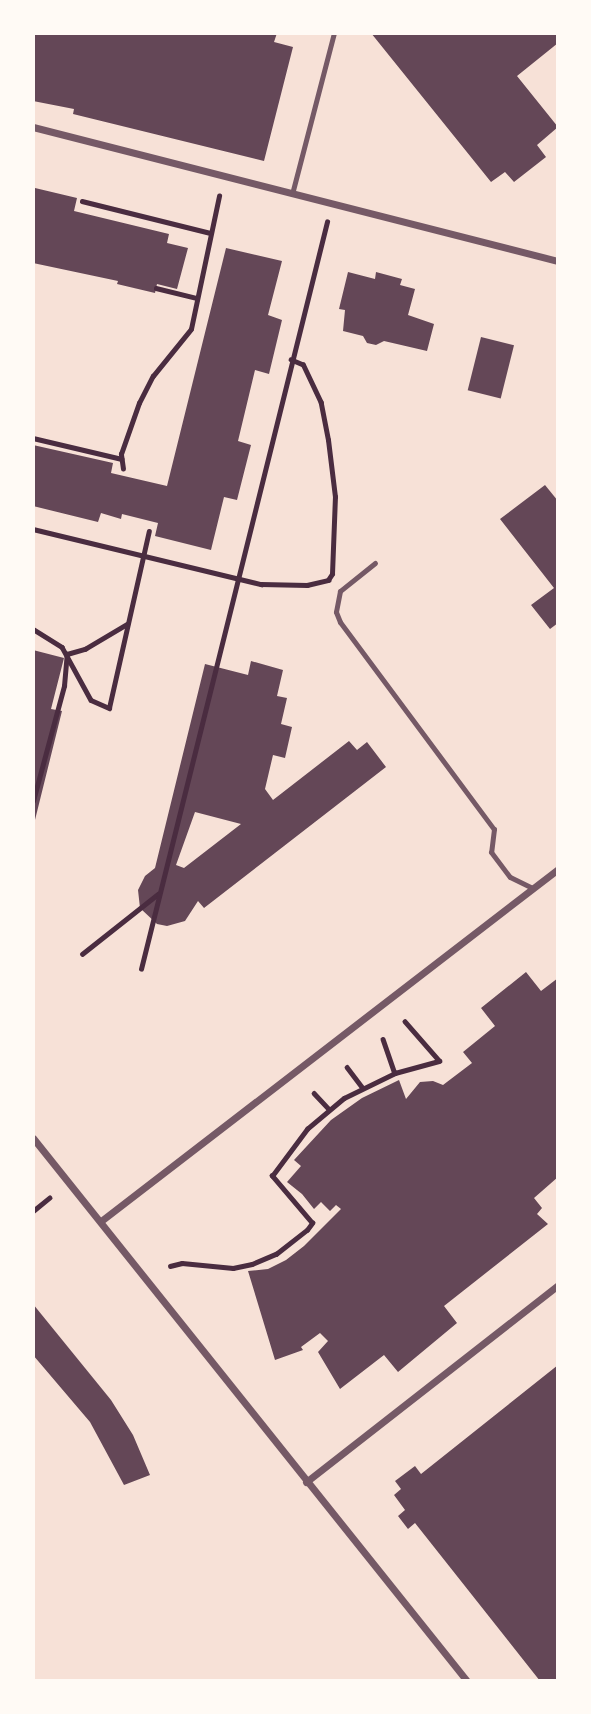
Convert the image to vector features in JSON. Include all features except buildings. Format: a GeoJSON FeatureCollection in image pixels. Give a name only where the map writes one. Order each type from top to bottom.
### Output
{"type":"FeatureCollection","features":[{"type":"Feature","properties":{"kind":"street"},"geometry":{"type":"LineString","coordinates":[[33,127],[558,261]]}},
{"type":"Feature","properties":{"kind":"street"},"geometry":{"type":"LineString","coordinates":[[101,1221],[558,869]]}},
{"type":"Feature","properties":{"kind":"street"},"geometry":{"type":"LineString","coordinates":[[33,1138],[467,1681]]}},
{"type":"Feature","properties":{"kind":"street"},"geometry":{"type":"LineString","coordinates":[[306,1482],[558,1285]]}},
{"type":"Feature","properties":{"kind":"lane"},"geometry":{"type":"LineString","coordinates":[[292,194],[334,33]]}},
{"type":"Feature","properties":{"kind":"lane"},"geometry":{"type":"LineString","coordinates":[[375,563],[340,591],[337,612],[340,622],[494,829],[491,852],[510,877],[533,888]]}},
{"type":"Feature","properties":{"kind":"path"},"geometry":{"type":"LineString","coordinates":[[122,469],[134,413],[153,376],[191,329],[219,195]]}},
{"type":"Feature","properties":{"kind":"path"},"geometry":{"type":"LineString","coordinates":[[82,201],[210,233]]}},
{"type":"Feature","properties":{"kind":"path"},"geometry":{"type":"LineString","coordinates":[[141,969],[327,222]]}},
{"type":"Feature","properties":{"kind":"path"},"geometry":{"type":"LineString","coordinates":[[156,288],[197,298]]}},
{"type":"Feature","properties":{"kind":"path"},"geometry":{"type":"LineString","coordinates":[[33,528],[269,585],[307,585],[327,581],[332,574],[335,497],[321,403],[303,365],[291,360]]}},
{"type":"Feature","properties":{"kind":"path"},"geometry":{"type":"LineString","coordinates":[[33,438],[122,459]]}},
{"type":"Feature","properties":{"kind":"path"},"geometry":{"type":"LineString","coordinates":[[33,629],[53,639],[67,654],[91,700],[109,708],[149,531]]}},
{"type":"Feature","properties":{"kind":"path"},"geometry":{"type":"LineString","coordinates":[[67,654],[85,649],[128,623]]}},
{"type":"Feature","properties":{"kind":"path"},"geometry":{"type":"LineString","coordinates":[[33,801],[64,686],[67,654]]}},
{"type":"Feature","properties":{"kind":"path"},"geometry":{"type":"LineString","coordinates":[[82,954],[160,892]]}},
{"type":"Feature","properties":{"kind":"path"},"geometry":{"type":"LineString","coordinates":[[170,1266],[182,1263],[233,1268],[276,1254],[297,1240],[312,1223],[272,1176],[294,1142],[329,1109],[362,1087],[395,1073],[439,1061],[405,1022]]}},
{"type":"Feature","properties":{"kind":"path"},"geometry":{"type":"LineString","coordinates":[[383,1039],[395,1073]]}},
{"type":"Feature","properties":{"kind":"path"},"geometry":{"type":"LineString","coordinates":[[347,1067],[362,1087]]}},
{"type":"Feature","properties":{"kind":"path"},"geometry":{"type":"LineString","coordinates":[[314,1093],[329,1109]]}},
{"type":"Feature","properties":{"kind":"path"},"geometry":{"type":"LineString","coordinates":[[33,1211],[49,1198]]}}]}
